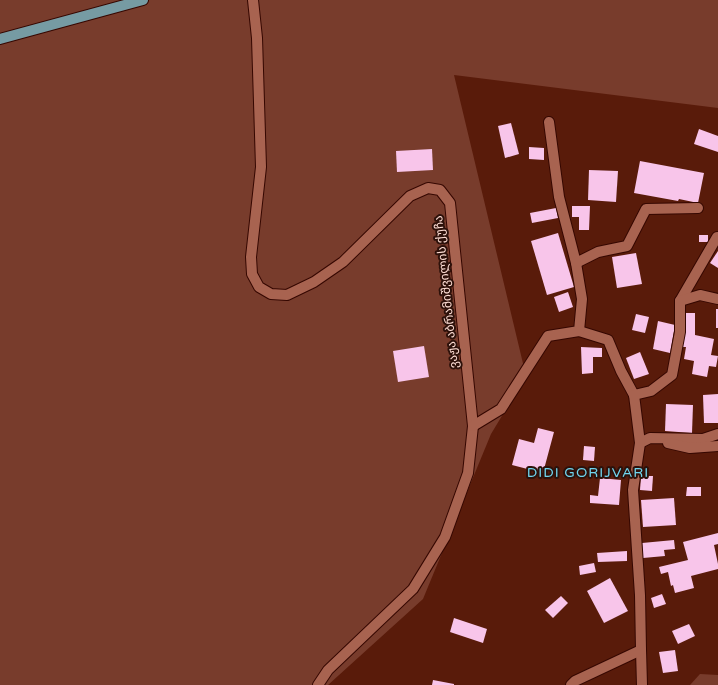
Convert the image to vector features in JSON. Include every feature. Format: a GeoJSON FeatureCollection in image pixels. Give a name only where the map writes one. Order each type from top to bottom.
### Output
{"type":"FeatureCollection","features":[{"type":"Feature","properties":{"kind":"main road"},"geometry":{"type":"LineString","coordinates":[[0,39],[143,0]]}},
{"type":"Feature","properties":{"kind":"street","name":"ვაჟა აბრამიშვილის ქუჩა"},"geometry":{"type":"LineString","coordinates":[[253,0],[257,38],[261,167],[251,256],[252,274],[259,287],[271,294],[287,295],[314,282],[343,262],[410,196],[428,188],[440,190],[450,203],[473,426],[468,473],[445,537],[413,589],[328,670],[318,685]]}},
{"type":"Feature","properties":{"kind":"street"},"geometry":{"type":"LineString","coordinates":[[549,122],[559,197],[576,263],[582,299],[579,331]]}},
{"type":"Feature","properties":{"kind":"street"},"geometry":{"type":"LineString","coordinates":[[576,263],[598,252],[627,246],[646,209],[698,208]]}},
{"type":"Feature","properties":{"kind":"street"},"geometry":{"type":"LineString","coordinates":[[634,395],[651,391],[672,375],[680,332],[680,301],[717,237]]}},
{"type":"Feature","properties":{"kind":"street"},"geometry":{"type":"LineString","coordinates":[[680,301],[700,295],[718,299]]}},
{"type":"Feature","properties":{"kind":"street"},"geometry":{"type":"LineString","coordinates":[[473,426],[501,409],[548,336],[579,331],[608,340],[634,395],[640,443],[634,490],[640,595],[642,685]]}},
{"type":"Feature","properties":{"kind":"street"},"geometry":{"type":"LineString","coordinates":[[640,443],[650,438],[703,439],[718,434]]}},
{"type":"Feature","properties":{"kind":"street"},"geometry":{"type":"LineString","coordinates":[[650,438],[690,448],[718,446]]}},
{"type":"Feature","properties":{"kind":"street"},"geometry":{"type":"LineString","coordinates":[[571,685],[575,681],[642,650]]}},
{"type":"Feature","properties":{"kind":"shaded area"},"geometry":{"type":"Polygon","coordinates":[[[0,0],[718,0],[718,108],[454,75],[526,376],[491,434],[423,599],[328,685],[0,685],[0,0]]]}},
{"type":"Feature","properties":{"kind":"shaded area"},"geometry":{"type":"Polygon","coordinates":[[[700,674],[718,675],[718,685],[690,685],[700,674]]]}},
{"type":"Feature","properties":{"kind":"building"},"geometry":{"type":"Polygon","coordinates":[[[511,123],[519,154],[505,158],[498,126],[511,123]]]}},
{"type":"Feature","properties":{"kind":"building"},"geometry":{"type":"Polygon","coordinates":[[[699,129],[718,136],[718,152],[694,144],[699,129]]]}},
{"type":"Feature","properties":{"kind":"building"},"geometry":{"type":"Polygon","coordinates":[[[529,147],[544,148],[544,160],[529,159],[529,147]]]}},
{"type":"Feature","properties":{"kind":"building"},"geometry":{"type":"Polygon","coordinates":[[[432,149],[433,170],[397,172],[396,151],[432,149]]]}},
{"type":"Feature","properties":{"kind":"building"},"geometry":{"type":"Polygon","coordinates":[[[640,161],[704,173],[698,203],[634,193],[640,161]]]}},
{"type":"Feature","properties":{"kind":"building"},"geometry":{"type":"Polygon","coordinates":[[[589,170],[618,171],[616,202],[588,200],[589,170]]]}},
{"type":"Feature","properties":{"kind":"building"},"geometry":{"type":"Polygon","coordinates":[[[572,206],[590,206],[589,230],[579,230],[579,217],[572,217],[572,206]]]}},
{"type":"Feature","properties":{"kind":"building"},"geometry":{"type":"Polygon","coordinates":[[[556,208],[558,218],[532,223],[530,213],[556,208]]]}},
{"type":"Feature","properties":{"kind":"building"},"geometry":{"type":"Polygon","coordinates":[[[558,233],[574,287],[547,295],[531,241],[558,233]]]}},
{"type":"Feature","properties":{"kind":"building"},"geometry":{"type":"Polygon","coordinates":[[[699,235],[708,235],[708,242],[699,242],[699,235]]]}},
{"type":"Feature","properties":{"kind":"building"},"geometry":{"type":"Polygon","coordinates":[[[718,251],[718,268],[710,263],[718,251]]]}},
{"type":"Feature","properties":{"kind":"building"},"geometry":{"type":"Polygon","coordinates":[[[636,253],[642,284],[617,288],[612,257],[636,253]]]}},
{"type":"Feature","properties":{"kind":"building"},"geometry":{"type":"Polygon","coordinates":[[[568,292],[573,307],[559,312],[554,297],[568,292]]]}},
{"type":"Feature","properties":{"kind":"building"},"geometry":{"type":"Polygon","coordinates":[[[716,309],[718,309],[718,328],[716,328],[716,309]]]}},
{"type":"Feature","properties":{"kind":"building"},"geometry":{"type":"Polygon","coordinates":[[[684,313],[695,313],[695,335],[714,339],[711,355],[718,356],[716,367],[709,366],[707,377],[692,374],[694,361],[684,359],[686,347],[681,347],[684,313]]]}},
{"type":"Feature","properties":{"kind":"building"},"geometry":{"type":"Polygon","coordinates":[[[636,314],[649,317],[645,333],[632,330],[636,314]]]}},
{"type":"Feature","properties":{"kind":"building"},"geometry":{"type":"Polygon","coordinates":[[[658,321],[675,325],[670,353],[653,349],[658,321]]]}},
{"type":"Feature","properties":{"kind":"building"},"geometry":{"type":"Polygon","coordinates":[[[424,346],[429,377],[398,382],[393,351],[424,346]]]}},
{"type":"Feature","properties":{"kind":"building"},"geometry":{"type":"Polygon","coordinates":[[[581,347],[602,348],[602,357],[593,357],[593,373],[582,374],[581,347]]]}},
{"type":"Feature","properties":{"kind":"building"},"geometry":{"type":"Polygon","coordinates":[[[640,352],[649,374],[634,379],[626,358],[640,352]]]}},
{"type":"Feature","properties":{"kind":"building"},"geometry":{"type":"Polygon","coordinates":[[[718,394],[718,423],[704,423],[703,395],[718,394]]]}},
{"type":"Feature","properties":{"kind":"building"},"geometry":{"type":"Polygon","coordinates":[[[666,404],[693,405],[692,433],[665,431],[666,404]]]}},
{"type":"Feature","properties":{"kind":"building"},"geometry":{"type":"Polygon","coordinates":[[[538,428],[554,432],[543,473],[512,465],[519,439],[534,443],[538,428]]]}},
{"type":"Feature","properties":{"kind":"building"},"geometry":{"type":"Polygon","coordinates":[[[584,446],[595,447],[594,461],[583,460],[584,446]]]}},
{"type":"Feature","properties":{"kind":"building"},"geometry":{"type":"Polygon","coordinates":[[[641,476],[653,476],[652,491],[640,490],[641,476]]]}},
{"type":"Feature","properties":{"kind":"building"},"geometry":{"type":"Polygon","coordinates":[[[600,478],[621,480],[619,505],[590,503],[590,495],[598,496],[600,478]]]}},
{"type":"Feature","properties":{"kind":"building"},"geometry":{"type":"Polygon","coordinates":[[[687,487],[701,487],[701,496],[686,496],[687,487]]]}},
{"type":"Feature","properties":{"kind":"building"},"geometry":{"type":"Polygon","coordinates":[[[674,498],[676,525],[643,527],[641,500],[674,498]]]}},
{"type":"Feature","properties":{"kind":"building"},"geometry":{"type":"Polygon","coordinates":[[[718,533],[718,544],[714,545],[718,569],[691,576],[694,588],[675,593],[673,585],[671,586],[668,572],[661,574],[659,567],[688,560],[683,542],[718,533]]]}},
{"type":"Feature","properties":{"kind":"building"},"geometry":{"type":"Polygon","coordinates":[[[674,540],[675,549],[664,550],[665,556],[643,558],[642,543],[674,540]]]}},
{"type":"Feature","properties":{"kind":"building"},"geometry":{"type":"Polygon","coordinates":[[[627,551],[627,561],[598,562],[597,553],[627,551]]]}},
{"type":"Feature","properties":{"kind":"building"},"geometry":{"type":"Polygon","coordinates":[[[594,563],[596,572],[580,575],[579,566],[594,563]]]}},
{"type":"Feature","properties":{"kind":"building"},"geometry":{"type":"Polygon","coordinates":[[[610,578],[628,611],[604,623],[587,591],[610,578]]]}},
{"type":"Feature","properties":{"kind":"building"},"geometry":{"type":"Polygon","coordinates":[[[662,594],[666,604],[654,608],[651,598],[662,594]]]}},
{"type":"Feature","properties":{"kind":"building"},"geometry":{"type":"Polygon","coordinates":[[[561,596],[568,603],[553,618],[545,610],[561,596]]]}},
{"type":"Feature","properties":{"kind":"building"},"geometry":{"type":"Polygon","coordinates":[[[454,618],[487,629],[483,643],[450,632],[454,618]]]}},
{"type":"Feature","properties":{"kind":"building"},"geometry":{"type":"Polygon","coordinates":[[[689,624],[695,636],[678,644],[672,631],[689,624]]]}},
{"type":"Feature","properties":{"kind":"building"},"geometry":{"type":"Polygon","coordinates":[[[675,650],[678,671],[663,673],[659,652],[675,650]]]}},
{"type":"Feature","properties":{"kind":"building"},"geometry":{"type":"Polygon","coordinates":[[[433,680],[454,684],[454,685],[432,685],[433,680]]]}},
{"type":"Feature","properties":{"kind":"district","name":"DIDI GORIJVARI"},"geometry":{"type":"Point","coordinates":[588,472]}}]}
